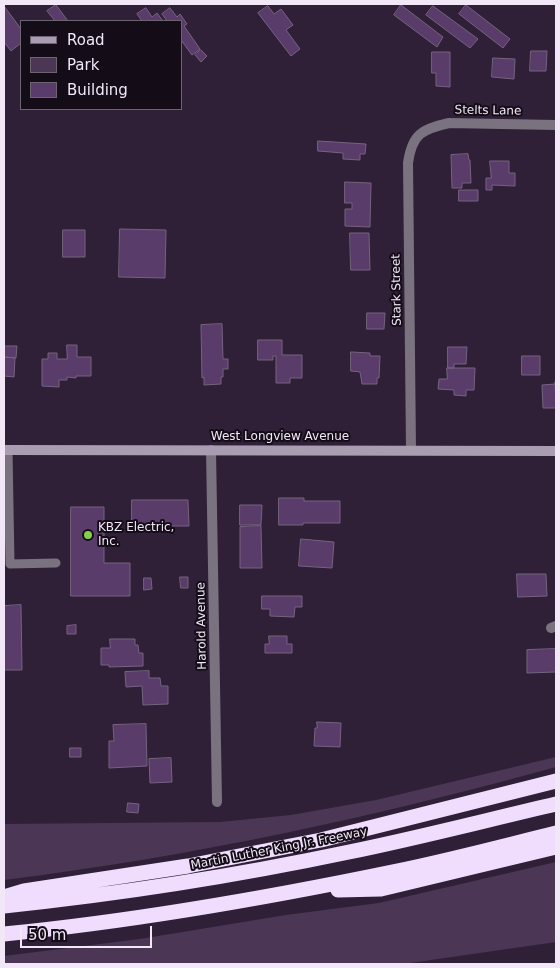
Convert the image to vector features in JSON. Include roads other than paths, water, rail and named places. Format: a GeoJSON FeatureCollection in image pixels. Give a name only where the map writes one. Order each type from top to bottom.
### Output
{"type":"FeatureCollection","features":[{"type":"Feature","properties":{"kind":"highway"},"geometry":{"type":"LineString","coordinates":[[4,896],[24,891],[188,866],[322,840],[556,781]]}},
{"type":"Feature","properties":{"kind":"highway","name":"Martin Luther King Jr. Freeway"},"geometry":{"type":"LineString","coordinates":[[4,906],[114,894],[300,862],[389,844],[556,804]]}},
{"type":"Feature","properties":{"kind":"highway"},"geometry":{"type":"LineString","coordinates":[[4,934],[116,921],[302,890],[399,871],[556,833]]}},
{"type":"Feature","properties":{"kind":"highway"},"geometry":{"type":"LineString","coordinates":[[302,890],[380,889],[556,848]]}},
{"type":"Feature","properties":{"kind":"street","name":"Stelts Lane"},"geometry":{"type":"LineString","coordinates":[[420,132],[433,126],[449,123],[556,125]]}},
{"type":"Feature","properties":{"kind":"street","name":"Stark Street"},"geometry":{"type":"LineString","coordinates":[[411,450],[408,163],[410,149],[414,139],[420,132]]}},
{"type":"Feature","properties":{"kind":"street","name":"West Longview Avenue"},"geometry":{"type":"LineString","coordinates":[[6,450],[556,451]]}},
{"type":"Feature","properties":{"kind":"street","name":"Harold Avenue"},"geometry":{"type":"LineString","coordinates":[[211,450],[218,802]]}},
{"type":"Feature","properties":{"kind":"lane"},"geometry":{"type":"LineString","coordinates":[[6,450],[10,564],[56,563]]}},
{"type":"Feature","properties":{"kind":"place","name":"KBZ Electric, Inc."},"geometry":{"type":"Point","coordinates":[88,535]}}]}
